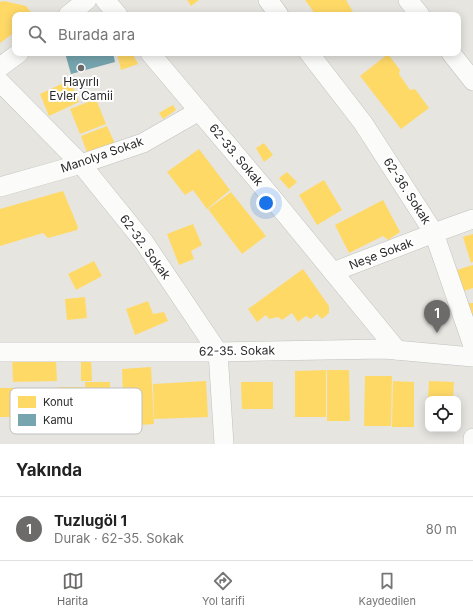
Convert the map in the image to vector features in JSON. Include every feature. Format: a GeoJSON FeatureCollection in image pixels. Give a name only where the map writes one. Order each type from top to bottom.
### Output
{"type":"FeatureCollection","features":[{"type":"Feature","properties":{"kind":"street"},"geometry":{"type":"LineString","coordinates":[[72,12],[87,0]]}},
{"type":"Feature","properties":{"kind":"street"},"geometry":{"type":"LineString","coordinates":[[105,0],[115,12]]}},
{"type":"Feature","properties":{"kind":"street"},"geometry":{"type":"LineString","coordinates":[[268,0],[277,12]]}},
{"type":"Feature","properties":{"kind":"street"},"geometry":{"type":"LineString","coordinates":[[408,0],[418,12]]}},
{"type":"Feature","properties":{"kind":"street"},"geometry":{"type":"LineString","coordinates":[[0,67],[15,56]]}},
{"type":"Feature","properties":{"kind":"street","name":"62-33. Sokak"},"geometry":{"type":"LineString","coordinates":[[153,56],[333,272],[396,350]]}},
{"type":"Feature","properties":{"kind":"street","name":"62-36. Sokak"},"geometry":{"type":"LineString","coordinates":[[311,56],[363,123],[434,233],[473,346]]}},
{"type":"Feature","properties":{"kind":"street"},"geometry":{"type":"LineString","coordinates":[[453,56],[473,81]]}},
{"type":"Feature","properties":{"kind":"street","name":"62-32. Sokak"},"geometry":{"type":"LineString","coordinates":[[0,82],[81,164],[144,242],[218,352]]}},
{"type":"Feature","properties":{"kind":"street","name":"Manolya Sokak"},"geometry":{"type":"LineString","coordinates":[[0,187],[81,164],[143,143],[199,111]]}},
{"type":"Feature","properties":{"kind":"street","name":"Neşe Sokak"},"geometry":{"type":"LineString","coordinates":[[333,272],[473,219]]}},
{"type":"Feature","properties":{"kind":"street","name":"62-35. Sokak"},"geometry":{"type":"LineString","coordinates":[[0,352],[218,352],[384,349],[473,358]]}},
{"type":"Feature","properties":{"kind":"street"},"geometry":{"type":"LineString","coordinates":[[218,352],[224,444]]}},
{"type":"Feature","properties":{"kind":"street"},"geometry":{"type":"LineString","coordinates":[[473,438],[473,444]]}},
{"type":"Feature","properties":{"kind":"building: Konut"},"geometry":{"type":"Polygon","coordinates":[[[187,0],[199,0],[191,6],[187,0]]]}},
{"type":"Feature","properties":{"kind":"building: Konut"},"geometry":{"type":"Polygon","coordinates":[[[305,0],[346,0],[353,12],[314,12],[305,0]]]}},
{"type":"Feature","properties":{"kind":"building: Konut"},"geometry":{"type":"Polygon","coordinates":[[[4,1],[26,6],[31,12],[12,12],[12,34],[0,43],[0,2],[4,1]]]}},
{"type":"Feature","properties":{"kind":"building: Konut"},"geometry":{"type":"Polygon","coordinates":[[[118,56],[134,56],[138,64],[121,70],[118,56]]]}},
{"type":"Feature","properties":{"kind":"building: Konut"},"geometry":{"type":"Polygon","coordinates":[[[385,56],[390,56],[400,70],[399,74],[410,90],[415,89],[429,108],[401,129],[360,76],[385,56]]]}},
{"type":"Feature","properties":{"kind":"building: Konut"},"geometry":{"type":"Polygon","coordinates":[[[70,80],[79,102],[49,116],[40,94],[70,80]]]}},
{"type":"Feature","properties":{"kind":"building: Konut"},"geometry":{"type":"Polygon","coordinates":[[[96,99],[106,124],[80,134],[70,109],[96,99]]]}},
{"type":"Feature","properties":{"kind":"building: Konut"},"geometry":{"type":"Polygon","coordinates":[[[173,105],[176,110],[163,119],[159,113],[173,105]]]}},
{"type":"Feature","properties":{"kind":"building: Konut"},"geometry":{"type":"Polygon","coordinates":[[[107,126],[116,146],[89,158],[81,136],[107,126]]]}},
{"type":"Feature","properties":{"kind":"building: Konut"},"geometry":{"type":"Polygon","coordinates":[[[264,143],[273,155],[264,162],[256,148],[264,143]]]}},
{"type":"Feature","properties":{"kind":"building: Konut"},"geometry":{"type":"Polygon","coordinates":[[[199,149],[230,190],[207,209],[193,190],[185,195],[167,172],[199,149]]]}},
{"type":"Feature","properties":{"kind":"building: Konut"},"geometry":{"type":"Polygon","coordinates":[[[287,172],[297,182],[289,189],[279,178],[287,172]]]}},
{"type":"Feature","properties":{"kind":"building: Konut"},"geometry":{"type":"Polygon","coordinates":[[[324,180],[342,210],[317,225],[299,195],[324,180]]]}},
{"type":"Feature","properties":{"kind":"building: Konut"},"geometry":{"type":"Polygon","coordinates":[[[63,191],[78,227],[77,230],[48,238],[43,233],[0,246],[0,209],[63,191]]]}},
{"type":"Feature","properties":{"kind":"building: Konut"},"geometry":{"type":"Polygon","coordinates":[[[231,192],[266,236],[242,254],[208,209],[231,192]]]}},
{"type":"Feature","properties":{"kind":"building: Konut"},"geometry":{"type":"Polygon","coordinates":[[[383,200],[400,232],[388,240],[383,236],[349,253],[335,225],[383,200]]]}},
{"type":"Feature","properties":{"kind":"building: Konut"},"geometry":{"type":"Polygon","coordinates":[[[193,224],[202,245],[191,251],[194,259],[179,265],[167,234],[193,224]]]}},
{"type":"Feature","properties":{"kind":"building: Konut"},"geometry":{"type":"Polygon","coordinates":[[[473,234],[473,262],[471,263],[463,237],[473,234]]]}},
{"type":"Feature","properties":{"kind":"building: Konut"},"geometry":{"type":"Polygon","coordinates":[[[94,261],[102,276],[76,290],[68,274],[94,261]]]}},
{"type":"Feature","properties":{"kind":"building: Konut"},"geometry":{"type":"Polygon","coordinates":[[[473,265],[473,288],[464,291],[457,270],[473,265]]]}},
{"type":"Feature","properties":{"kind":"building: Konut"},"geometry":{"type":"Polygon","coordinates":[[[303,269],[329,306],[329,313],[322,319],[317,314],[311,319],[306,316],[298,322],[292,313],[282,320],[278,317],[269,319],[266,315],[257,322],[248,309],[303,269]]]}},
{"type":"Feature","properties":{"kind":"building: Konut"},"geometry":{"type":"Polygon","coordinates":[[[85,297],[87,318],[67,320],[65,299],[85,297]]]}},
{"type":"Feature","properties":{"kind":"building: Konut"},"geometry":{"type":"Polygon","coordinates":[[[148,301],[153,314],[164,312],[168,321],[135,335],[126,309],[148,301]]]}},
{"type":"Feature","properties":{"kind":"building: Konut"},"geometry":{"type":"Polygon","coordinates":[[[468,303],[473,303],[473,329],[468,303]]]}},
{"type":"Feature","properties":{"kind":"building: Konut"},"geometry":{"type":"Polygon","coordinates":[[[12,356],[56,361],[57,381],[13,382],[12,356]]]}},
{"type":"Feature","properties":{"kind":"building: Konut"},"geometry":{"type":"Polygon","coordinates":[[[81,356],[91,356],[92,381],[81,381],[81,356]]]}},
{"type":"Feature","properties":{"kind":"building: Konut"},"geometry":{"type":"Polygon","coordinates":[[[151,367],[154,424],[142,425],[142,388],[123,388],[122,369],[151,367]]]}},
{"type":"Feature","properties":{"kind":"building: Konut"},"geometry":{"type":"Polygon","coordinates":[[[326,370],[326,417],[295,417],[295,371],[326,370]]]}},
{"type":"Feature","properties":{"kind":"building: Konut"},"geometry":{"type":"Polygon","coordinates":[[[327,370],[349,370],[350,421],[327,421],[327,370]]]}},
{"type":"Feature","properties":{"kind":"building: Konut"},"geometry":{"type":"Polygon","coordinates":[[[365,376],[392,376],[391,426],[364,426],[365,376]]]}},
{"type":"Feature","properties":{"kind":"building: Konut"},"geometry":{"type":"Polygon","coordinates":[[[206,381],[208,417],[154,419],[153,384],[206,381]]]}},
{"type":"Feature","properties":{"kind":"building: Konut"},"geometry":{"type":"Polygon","coordinates":[[[393,381],[414,382],[414,427],[392,427],[393,381]]]}},
{"type":"Feature","properties":{"kind":"building: Konut"},"geometry":{"type":"Polygon","coordinates":[[[429,381],[454,382],[453,396],[428,396],[429,381]]]}},
{"type":"Feature","properties":{"kind":"building: Konut"},"geometry":{"type":"Polygon","coordinates":[[[85,382],[110,382],[110,388],[85,388],[85,382]]]}},
{"type":"Feature","properties":{"kind":"building: Konut"},"geometry":{"type":"Polygon","coordinates":[[[241,382],[273,382],[273,409],[242,409],[241,382]]]}},
{"type":"Feature","properties":{"kind":"building: Konut"},"geometry":{"type":"Polygon","coordinates":[[[59,387],[83,388],[59,388],[59,387]]]}},
{"type":"Feature","properties":{"kind":"building: Konut"},"geometry":{"type":"Polygon","coordinates":[[[0,388],[10,388],[10,417],[0,417],[0,388]]]}},
{"type":"Feature","properties":{"kind":"building: Kamu","name":"Hayırlı Evler Camii"},"geometry":{"type":"Polygon","coordinates":[[[66,56],[114,56],[115,62],[71,74],[66,56]]]}},
{"type":"Feature","properties":{"kind":"place","name":"Hayırlı Evler Camii"},"geometry":{"type":"Point","coordinates":[81,68]}},
{"type":"Feature","properties":{"kind":"place","name":"Tuzlugöl 1"},"geometry":{"type":"Point","coordinates":[437,333]}}]}
